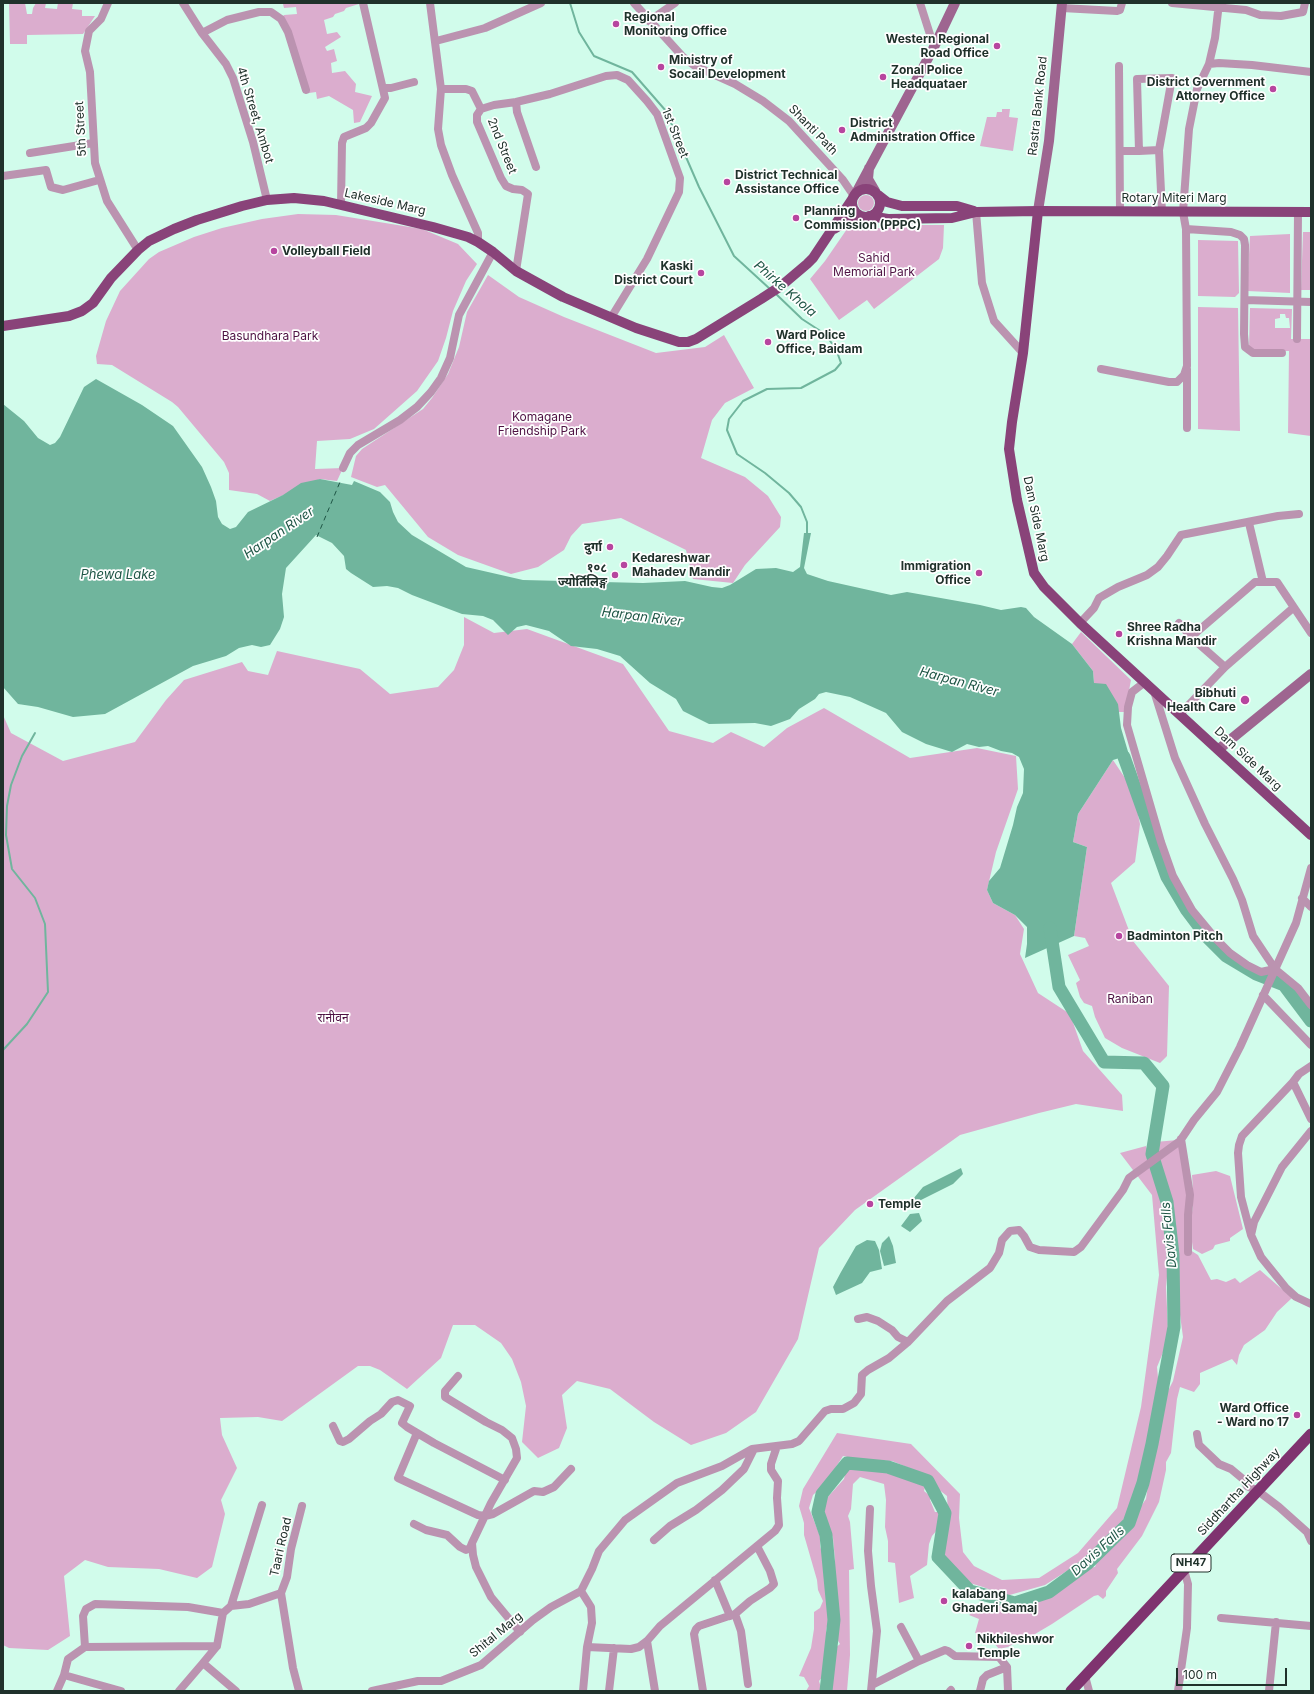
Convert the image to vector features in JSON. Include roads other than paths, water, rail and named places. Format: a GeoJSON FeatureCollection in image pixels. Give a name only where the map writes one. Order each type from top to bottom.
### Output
{"type":"FeatureCollection","features":[{"type":"Feature","properties":{"kind":"highway","name":"Siddhartha Highway"},"geometry":{"type":"LineString","coordinates":[[1071,1691],[1311,1434]]}},
{"type":"Feature","properties":{"kind":"main road"},"geometry":{"type":"LineString","coordinates":[[955,3],[934,47],[870,164],[854,196],[852,205],[859,215],[888,218],[952,218],[976,212]]}},
{"type":"Feature","properties":{"kind":"main road","name":"Rastra Bank Road"},"geometry":{"type":"LineString","coordinates":[[1038,210],[1049,141],[1062,5]]}},
{"type":"Feature","properties":{"kind":"main road"},"geometry":{"type":"LineString","coordinates":[[870,164],[868,179],[877,193],[887,202],[902,206],[957,206],[976,212]]}},
{"type":"Feature","properties":{"kind":"main road"},"geometry":{"type":"LineString","coordinates":[[854,196],[865,189],[877,193]]}},
{"type":"Feature","properties":{"kind":"main road"},"geometry":{"type":"LineString","coordinates":[[828,234],[849,220],[876,213],[880,206],[877,193]]}},
{"type":"Feature","properties":{"kind":"main road","name":"Lakeside Marg"},"geometry":{"type":"LineString","coordinates":[[3,326],[69,316],[82,311],[93,303],[111,278],[138,250],[159,236],[197,220],[267,200],[294,198],[324,201],[433,227],[478,242],[516,271],[563,297],[612,316],[636,328],[679,342],[688,342],[696,339],[781,286],[814,258],[828,234],[854,196]]}},
{"type":"Feature","properties":{"kind":"main road","name":"Rotary Miteri Marg"},"geometry":{"type":"LineString","coordinates":[[976,212],[1038,210],[1120,212],[1311,212]]}},
{"type":"Feature","properties":{"kind":"main road","name":"Dam Side Marg"},"geometry":{"type":"LineString","coordinates":[[1038,210],[1023,353],[1012,422],[1010,449],[1017,500],[1034,572],[1044,587],[1080,623],[1311,835]]}},
{"type":"Feature","properties":{"kind":"main road"},"geometry":{"type":"LineString","coordinates":[[1219,749],[1311,674]]}},
{"type":"Feature","properties":{"kind":"street","name":"5th Street"},"geometry":{"type":"LineString","coordinates":[[108,3],[101,19],[89,32],[85,51],[90,72],[92,142],[99,180],[107,200],[138,250]]}},
{"type":"Feature","properties":{"kind":"street","name":"4th Street, Ambot"},"geometry":{"type":"LineString","coordinates":[[183,3],[202,33],[226,64],[233,78],[253,142],[267,200]]}},
{"type":"Feature","properties":{"kind":"street"},"geometry":{"type":"LineString","coordinates":[[341,205],[342,143],[344,137],[366,128],[371,123],[385,98],[384,88],[362,3]]}},
{"type":"Feature","properties":{"kind":"street"},"geometry":{"type":"LineString","coordinates":[[430,3],[441,89],[438,129],[440,145],[452,175],[476,226],[478,232],[478,242]]}},
{"type":"Feature","properties":{"kind":"street"},"geometry":{"type":"LineString","coordinates":[[436,42],[485,28],[541,3]]}},
{"type":"Feature","properties":{"kind":"street","name":"Shanti Path"},"geometry":{"type":"LineString","coordinates":[[634,3],[683,57],[695,66],[736,84],[763,100],[789,121],[843,180],[854,196]]}},
{"type":"Feature","properties":{"kind":"street"},"geometry":{"type":"LineString","coordinates":[[649,20],[675,3]]}},
{"type":"Feature","properties":{"kind":"street"},"geometry":{"type":"LineString","coordinates":[[920,3],[934,47]]}},
{"type":"Feature","properties":{"kind":"street"},"geometry":{"type":"LineString","coordinates":[[1062,5],[1117,11],[1120,10],[1122,3]]}},
{"type":"Feature","properties":{"kind":"street"},"geometry":{"type":"LineString","coordinates":[[1172,3],[1219,5],[1246,10],[1260,15],[1281,16],[1303,12],[1305,3]]}},
{"type":"Feature","properties":{"kind":"street"},"geometry":{"type":"LineString","coordinates":[[1187,428],[1186,229],[1183,212],[1189,129],[1196,89],[1209,64],[1215,38],[1219,5]]}},
{"type":"Feature","properties":{"kind":"street"},"geometry":{"type":"LineString","coordinates":[[202,33],[227,20],[258,12],[271,12],[281,19],[287,31],[306,90]]}},
{"type":"Feature","properties":{"kind":"street"},"geometry":{"type":"LineString","coordinates":[[1209,64],[1219,63],[1252,65],[1311,72]]}},
{"type":"Feature","properties":{"kind":"street"},"geometry":{"type":"LineString","coordinates":[[1119,66],[1120,212]]}},
{"type":"Feature","properties":{"kind":"street","name":"1st Street"},"geometry":{"type":"LineString","coordinates":[[481,109],[550,94],[606,76],[617,75],[628,80],[657,114],[680,178],[679,192],[648,259],[612,316]]}},
{"type":"Feature","properties":{"kind":"street"},"geometry":{"type":"LineString","coordinates":[[1139,151],[1137,79],[1172,78],[1159,150],[1162,212]]}},
{"type":"Feature","properties":{"kind":"street"},"geometry":{"type":"LineString","coordinates":[[384,88],[391,88],[414,82]]}},
{"type":"Feature","properties":{"kind":"street"},"geometry":{"type":"LineString","coordinates":[[441,89],[472,91],[481,109]]}},
{"type":"Feature","properties":{"kind":"street"},"geometry":{"type":"LineString","coordinates":[[516,102],[517,112],[536,167]]}},
{"type":"Feature","properties":{"kind":"street","name":"2nd Street"},"geometry":{"type":"LineString","coordinates":[[481,109],[477,115],[478,122],[501,178],[506,186],[513,189],[522,190],[528,194],[516,271]]}},
{"type":"Feature","properties":{"kind":"street"},"geometry":{"type":"LineString","coordinates":[[30,153],[92,142]]}},
{"type":"Feature","properties":{"kind":"street"},"geometry":{"type":"LineString","coordinates":[[1120,151],[1159,150]]}},
{"type":"Feature","properties":{"kind":"street"},"geometry":{"type":"LineString","coordinates":[[3,176],[46,170],[51,187],[64,190],[99,180]]}},
{"type":"Feature","properties":{"kind":"street"},"geometry":{"type":"LineString","coordinates":[[976,212],[982,284],[994,321],[1023,353]]}},
{"type":"Feature","properties":{"kind":"street"},"geometry":{"type":"LineString","coordinates":[[1298,212],[1298,339]]}},
{"type":"Feature","properties":{"kind":"street"},"geometry":{"type":"LineString","coordinates":[[1186,229],[1240,234],[1244,240],[1245,347],[1248,351],[1253,353],[1282,353]]}},
{"type":"Feature","properties":{"kind":"street"},"geometry":{"type":"LineString","coordinates":[[343,468],[350,453],[358,445],[400,420],[417,407],[431,392],[441,378],[450,358],[459,315],[493,252]]}},
{"type":"Feature","properties":{"kind":"street"},"geometry":{"type":"LineString","coordinates":[[1245,300],[1311,302]]}},
{"type":"Feature","properties":{"kind":"street"},"geometry":{"type":"LineString","coordinates":[[1101,369],[1169,382],[1177,382],[1184,375],[1187,366]]}},
{"type":"Feature","properties":{"kind":"street"},"geometry":{"type":"LineString","coordinates":[[1080,623],[1094,608],[1099,598],[1118,587],[1147,575],[1158,567],[1181,535],[1249,523],[1278,516],[1299,514]]}},
{"type":"Feature","properties":{"kind":"street"},"geometry":{"type":"LineString","coordinates":[[1249,523],[1263,582]]}},
{"type":"Feature","properties":{"kind":"street"},"geometry":{"type":"LineString","coordinates":[[1191,637],[1255,582],[1277,582],[1311,633]]}},
{"type":"Feature","properties":{"kind":"street"},"geometry":{"type":"LineString","coordinates":[[1180,714],[1225,667],[1293,608]]}},
{"type":"Feature","properties":{"kind":"street"},"geometry":{"type":"LineString","coordinates":[[1179,623],[1191,637],[1225,667]]}},
{"type":"Feature","properties":{"kind":"street"},"geometry":{"type":"LineString","coordinates":[[1145,682],[1132,692],[1128,707],[1128,725],[1172,876],[1192,910],[1216,939],[1230,953],[1247,965],[1261,972],[1274,972]]}},
{"type":"Feature","properties":{"kind":"street"},"geometry":{"type":"LineString","coordinates":[[1154,690],[1175,758],[1205,824],[1233,879],[1242,900],[1253,936],[1274,972],[1298,988],[1311,1005]]}},
{"type":"Feature","properties":{"kind":"street"},"geometry":{"type":"LineString","coordinates":[[583,1691],[587,1647],[592,1623],[591,1606],[581,1591],[599,1551],[625,1520],[677,1483],[722,1466],[752,1449],[792,1444],[799,1441],[825,1411],[831,1409],[843,1409],[854,1403],[861,1394],[862,1375],[908,1342],[947,1301],[990,1268],[999,1253],[1002,1240],[1010,1231],[1019,1230],[1030,1247],[1047,1251],[1074,1252],[1081,1247],[1123,1190],[1129,1178],[1181,1140],[1194,1120],[1217,1092],[1296,923],[1311,868]]}},
{"type":"Feature","properties":{"kind":"street"},"geometry":{"type":"LineString","coordinates":[[1302,898],[1311,907]]}},
{"type":"Feature","properties":{"kind":"street"},"geometry":{"type":"LineString","coordinates":[[1263,995],[1311,1045]]}},
{"type":"Feature","properties":{"kind":"street"},"geometry":{"type":"LineString","coordinates":[[1311,1066],[1299,1074],[1242,1136],[1238,1153],[1240,1197],[1251,1235],[1261,1258],[1286,1288],[1296,1297],[1311,1304]]}},
{"type":"Feature","properties":{"kind":"street"},"geometry":{"type":"LineString","coordinates":[[1293,1082],[1311,1119]]}},
{"type":"Feature","properties":{"kind":"street"},"geometry":{"type":"LineString","coordinates":[[1251,1235],[1254,1222],[1282,1167],[1311,1131]]}},
{"type":"Feature","properties":{"kind":"street"},"geometry":{"type":"LineString","coordinates":[[1181,1140],[1190,1195],[1188,1215],[1188,1252]]}},
{"type":"Feature","properties":{"kind":"street"},"geometry":{"type":"LineString","coordinates":[[858,1319],[867,1317],[878,1321],[892,1330],[898,1337],[908,1342]]}},
{"type":"Feature","properties":{"kind":"street"},"geometry":{"type":"LineString","coordinates":[[414,1524],[426,1530],[447,1534],[460,1547],[466,1550],[470,1548],[485,1516],[517,1458],[516,1449],[512,1438],[502,1430],[444,1397],[445,1391],[458,1376]]}},
{"type":"Feature","properties":{"kind":"street"},"geometry":{"type":"LineString","coordinates":[[333,1426],[340,1441],[343,1442],[381,1414],[392,1402],[398,1400],[405,1402],[410,1406],[402,1423],[505,1480]]}},
{"type":"Feature","properties":{"kind":"street"},"geometry":{"type":"LineString","coordinates":[[417,1432],[398,1478],[435,1494],[456,1506],[460,1505],[478,1515],[485,1516],[502,1509],[534,1491],[543,1492],[554,1487],[571,1469]]}},
{"type":"Feature","properties":{"kind":"street"},"geometry":{"type":"LineString","coordinates":[[1197,1434],[1199,1445],[1219,1464],[1231,1469],[1243,1479],[1247,1486],[1258,1490],[1309,1531],[1311,1541]]}},
{"type":"Feature","properties":{"kind":"street"},"geometry":{"type":"LineString","coordinates":[[587,1647],[631,1650],[639,1647],[647,1641],[660,1626],[775,1531],[779,1525],[777,1503],[778,1481],[771,1470],[771,1464],[777,1446]]}},
{"type":"Feature","properties":{"kind":"street"},"geometry":{"type":"LineString","coordinates":[[654,1540],[670,1526],[696,1510],[722,1490],[744,1469],[754,1449]]}},
{"type":"Feature","properties":{"kind":"street"},"geometry":{"type":"LineString","coordinates":[[179,1691],[217,1646],[223,1613],[231,1606],[262,1505]]}},
{"type":"Feature","properties":{"kind":"street","name":"Taari Road"},"geometry":{"type":"LineString","coordinates":[[281,1593],[287,1577],[291,1549],[302,1506]]}},
{"type":"Feature","properties":{"kind":"street"},"geometry":{"type":"LineString","coordinates":[[870,1509],[868,1551],[877,1631],[872,1688]]}},
{"type":"Feature","properties":{"kind":"street"},"geometry":{"type":"LineString","coordinates":[[472,1543],[476,1568],[488,1592],[495,1603],[520,1632]]}},
{"type":"Feature","properties":{"kind":"street"},"geometry":{"type":"LineString","coordinates":[[702,1691],[694,1634],[699,1626],[733,1615],[774,1584],[770,1571],[757,1546]]}},
{"type":"Feature","properties":{"kind":"street"},"geometry":{"type":"LineString","coordinates":[[1178,1691],[1187,1628],[1188,1584],[1184,1570]]}},
{"type":"Feature","properties":{"kind":"street"},"geometry":{"type":"LineString","coordinates":[[715,1580],[741,1631],[748,1684]]}},
{"type":"Feature","properties":{"kind":"street","name":"Shital Marg"},"geometry":{"type":"LineString","coordinates":[[372,1691],[418,1681],[441,1681],[481,1665],[551,1607],[581,1591]]}},
{"type":"Feature","properties":{"kind":"street"},"geometry":{"type":"LineString","coordinates":[[231,1606],[249,1604],[281,1593],[293,1668],[299,1691]]}},
{"type":"Feature","properties":{"kind":"street"},"geometry":{"type":"LineString","coordinates":[[85,1647],[83,1616],[86,1609],[95,1604],[188,1607],[223,1613]]}},
{"type":"Feature","properties":{"kind":"street"},"geometry":{"type":"LineString","coordinates":[[1221,1618],[1311,1626]]}},
{"type":"Feature","properties":{"kind":"street"},"geometry":{"type":"LineString","coordinates":[[1269,1691],[1276,1622]]}},
{"type":"Feature","properties":{"kind":"street"},"geometry":{"type":"LineString","coordinates":[[901,1627],[919,1662]]}},
{"type":"Feature","properties":{"kind":"street"},"geometry":{"type":"LineString","coordinates":[[647,1641],[655,1691]]}},
{"type":"Feature","properties":{"kind":"street"},"geometry":{"type":"LineString","coordinates":[[57,1691],[64,1675],[68,1659],[85,1647],[217,1646]]}},
{"type":"Feature","properties":{"kind":"street"},"geometry":{"type":"LineString","coordinates":[[609,1691],[614,1648]]}},
{"type":"Feature","properties":{"kind":"street"},"geometry":{"type":"LineString","coordinates":[[872,1688],[919,1662],[948,1650],[955,1656],[999,1658],[1007,1668],[1008,1691]]}},
{"type":"Feature","properties":{"kind":"street"},"geometry":{"type":"LineString","coordinates":[[203,1663],[236,1691]]}},
{"type":"Feature","properties":{"kind":"street"},"geometry":{"type":"LineString","coordinates":[[980,1691],[983,1679],[987,1675],[1007,1668]]}},
{"type":"Feature","properties":{"kind":"street"},"geometry":{"type":"LineString","coordinates":[[64,1675],[121,1691]]}},
{"type":"Feature","properties":{"kind":"street"},"geometry":{"type":"LineString","coordinates":[[1085,1676],[1089,1691]]}},
{"type":"Feature","properties":{"kind":"water","name":"Phewa Lake"},"geometry":{"type":"Polygon","coordinates":[[[96,379],[142,405],[173,426],[202,467],[216,501],[218,517],[222,524],[230,529],[236,527],[248,512],[283,495],[301,483],[320,479],[352,485],[354,481],[380,492],[390,502],[398,522],[412,535],[466,567],[523,580],[643,583],[685,581],[722,588],[730,585],[756,569],[776,568],[793,572],[800,567],[804,533],[811,533],[804,568],[807,574],[828,581],[891,595],[907,592],[1001,610],[1021,607],[1026,608],[1034,617],[1072,644],[1093,671],[1094,683],[1106,684],[1118,704],[1121,728],[1129,755],[1113,760],[1078,814],[1073,842],[1087,847],[1074,936],[1025,958],[1027,927],[1015,915],[993,903],[987,890],[989,881],[1000,868],[1017,807],[1023,793],[1024,769],[1019,757],[1012,753],[988,746],[979,747],[967,744],[952,752],[926,744],[902,732],[886,713],[850,697],[826,692],[819,694],[815,699],[799,709],[790,719],[771,726],[755,723],[709,724],[683,711],[676,699],[650,683],[620,656],[597,649],[571,646],[549,631],[526,625],[517,627],[508,635],[493,620],[483,616],[462,614],[412,595],[398,588],[387,586],[373,587],[346,569],[344,556],[332,543],[316,535],[286,568],[282,594],[284,617],[280,629],[270,645],[261,647],[252,645],[239,648],[226,656],[193,666],[105,714],[73,717],[38,707],[18,704],[3,687],[3,404],[24,421],[38,438],[50,445],[55,443],[60,437],[84,387],[96,379]]]}},
{"type":"Feature","properties":{"kind":"water"},"geometry":{"type":"Polygon","coordinates":[[[961,1168],[963,1174],[953,1184],[921,1200],[921,1206],[909,1204],[923,1187],[961,1168]]]}},
{"type":"Feature","properties":{"kind":"water"},"geometry":{"type":"Polygon","coordinates":[[[919,1213],[922,1221],[910,1232],[901,1226],[910,1214],[919,1213]]]}},
{"type":"Feature","properties":{"kind":"water"},"geometry":{"type":"Polygon","coordinates":[[[889,1236],[893,1246],[896,1263],[884,1266],[880,1251],[882,1243],[889,1236]]]}},
{"type":"Feature","properties":{"kind":"water"},"geometry":{"type":"Polygon","coordinates":[[[867,1240],[875,1241],[879,1250],[882,1269],[870,1272],[862,1283],[836,1295],[833,1287],[841,1272],[856,1246],[867,1240]]]}},
{"type":"Feature","properties":{"kind":"waterway","name":"Phirke Khola"},"geometry":{"type":"LineString","coordinates":[[570,3],[579,32],[594,56],[632,72],[666,111],[699,187],[734,256],[770,289]]}},
{"type":"Feature","properties":{"kind":"waterway","name":"Phirke Khola"},"geometry":{"type":"LineString","coordinates":[[775,293],[802,319],[825,334],[836,349],[841,363],[835,370],[801,388],[767,389],[743,401],[729,419],[727,430],[737,454],[765,473],[789,493],[801,507],[807,522],[807,533]]}},
{"type":"Feature","properties":{"kind":"waterway"},"geometry":{"type":"LineString","coordinates":[[3,1050],[27,1024],[48,992],[45,924],[35,898],[12,869],[6,835],[7,806],[11,785],[22,756],[35,733]]}},
{"type":"Feature","properties":{"kind":"waterway"},"geometry":{"type":"LineString","coordinates":[[1124,757],[1167,877],[1186,909],[1207,937],[1226,956],[1256,974],[1284,985],[1311,1021]]}},
{"type":"Feature","properties":{"kind":"waterway","name":"Davis Falls"},"geometry":{"type":"LineString","coordinates":[[826,1691],[834,1620],[826,1535],[818,1512],[822,1494],[847,1463],[888,1467],[928,1481],[945,1513],[938,1557],[970,1591],[1015,1603],[1049,1592],[1087,1564],[1129,1523],[1143,1483],[1152,1444],[1174,1327],[1173,1255],[1167,1202],[1152,1154],[1163,1086],[1144,1063],[1104,1062],[1059,987],[1050,928]]}},
{"type":"Feature","properties":{"kind":"place","name":"Regional Monitoring Office"},"geometry":{"type":"Point","coordinates":[616,24]}},
{"type":"Feature","properties":{"kind":"place","name":"Western Regional Road Office"},"geometry":{"type":"Point","coordinates":[997,46]}},
{"type":"Feature","properties":{"kind":"place","name":"Ministry of Socail Development"},"geometry":{"type":"Point","coordinates":[661,67]}},
{"type":"Feature","properties":{"kind":"place","name":"Zonal Police Headquataer"},"geometry":{"type":"Point","coordinates":[883,77]}},
{"type":"Feature","properties":{"kind":"place","name":"District Government Attorney Office"},"geometry":{"type":"Point","coordinates":[1273,89]}},
{"type":"Feature","properties":{"kind":"place","name":"District Administration Office"},"geometry":{"type":"Point","coordinates":[842,130]}},
{"type":"Feature","properties":{"kind":"place","name":"District Technical Assistance Office"},"geometry":{"type":"Point","coordinates":[727,182]}},
{"type":"Feature","properties":{"kind":"place","name":"Planning Commission (PPPC)"},"geometry":{"type":"Point","coordinates":[796,218]}},
{"type":"Feature","properties":{"kind":"place","name":"Volleyball Field"},"geometry":{"type":"Point","coordinates":[274,251]}},
{"type":"Feature","properties":{"kind":"place","name":"Kaski District Court"},"geometry":{"type":"Point","coordinates":[701,273]}},
{"type":"Feature","properties":{"kind":"place","name":"Ward Police Office, Baidam"},"geometry":{"type":"Point","coordinates":[768,342]}},
{"type":"Feature","properties":{"kind":"place","name":"दुर्गा"},"geometry":{"type":"Point","coordinates":[610,547]}},
{"type":"Feature","properties":{"kind":"place","name":"Kedareshwar Mahadev Mandir"},"geometry":{"type":"Point","coordinates":[624,565]}},
{"type":"Feature","properties":{"kind":"place","name":"Immigration Office"},"geometry":{"type":"Point","coordinates":[979,573]}},
{"type":"Feature","properties":{"kind":"place","name":"१०८ ज्योर्तिलिङ्ग"},"geometry":{"type":"Point","coordinates":[615,575]}},
{"type":"Feature","properties":{"kind":"place","name":"Shree Radha Krishna Mandir"},"geometry":{"type":"Point","coordinates":[1119,634]}},
{"type":"Feature","properties":{"kind":"place","name":"Bibhuti Health Care"},"geometry":{"type":"Point","coordinates":[1245,700]}},
{"type":"Feature","properties":{"kind":"place","name":"Badminton Pitch"},"geometry":{"type":"Point","coordinates":[1119,936]}},
{"type":"Feature","properties":{"kind":"place","name":"Temple"},"geometry":{"type":"Point","coordinates":[870,1204]}},
{"type":"Feature","properties":{"kind":"place","name":"Ward Office - Ward no 17"},"geometry":{"type":"Point","coordinates":[1297,1415]}},
{"type":"Feature","properties":{"kind":"place","name":"kalabang Ghaderi Samaj"},"geometry":{"type":"Point","coordinates":[944,1601]}},
{"type":"Feature","properties":{"kind":"place","name":"Nikhileshwor Temple"},"geometry":{"type":"Point","coordinates":[969,1646]}},
{"type":"Feature","properties":{"kind":"park label","name":"Sahid Memorial Park"},"geometry":{"type":"Point","coordinates":[874,265]}},
{"type":"Feature","properties":{"kind":"park label","name":"Basundhara Park"},"geometry":{"type":"Point","coordinates":[270,336]}},
{"type":"Feature","properties":{"kind":"park label","name":"Komagane Friendship Park"},"geometry":{"type":"Point","coordinates":[542,424]}},
{"type":"Feature","properties":{"kind":"park label","name":"Raniban"},"geometry":{"type":"Point","coordinates":[1130,999]}},
{"type":"Feature","properties":{"kind":"park label","name":"रानीवन"},"geometry":{"type":"Point","coordinates":[333,1018]}},
{"type":"Feature","properties":{"kind":"water label","name":"Harpan River"},"geometry":{"type":"Point","coordinates":[279,533]}},
{"type":"Feature","properties":{"kind":"water label","name":"Harpan River"},"geometry":{"type":"Point","coordinates":[642,617]}},
{"type":"Feature","properties":{"kind":"water label","name":"Harpan River"},"geometry":{"type":"Point","coordinates":[959,682]}}]}
